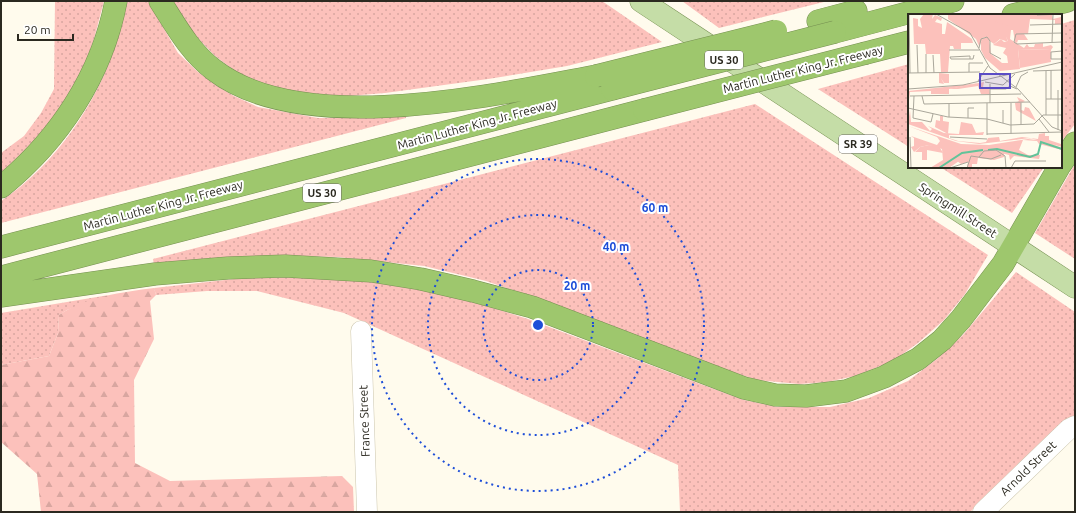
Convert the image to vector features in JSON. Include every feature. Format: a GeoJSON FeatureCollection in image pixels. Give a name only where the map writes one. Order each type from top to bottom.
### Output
{"type":"FeatureCollection","features":[{"type":"Feature","properties":{"kind":"highway"},"geometry":{"type":"LineString","coordinates":[[1,187],[36,156],[76,103],[91,77],[110,24],[116,1]]}},
{"type":"Feature","properties":{"kind":"highway"},"geometry":{"type":"LineString","coordinates":[[160,1],[182,37],[197,56],[214,70],[235,84],[262,95],[292,102],[351,107],[411,104],[604,82]]}},
{"type":"Feature","properties":{"kind":"highway"},"geometry":{"type":"LineString","coordinates":[[827,26],[894,1]]}},
{"type":"Feature","properties":{"kind":"highway","name":"Martin Luther King Jr. Freeway"},"geometry":{"type":"LineString","coordinates":[[1,247],[604,82],[827,26],[953,1]]}},
{"type":"Feature","properties":{"kind":"highway"},"geometry":{"type":"LineString","coordinates":[[1017,14],[1067,1]]}},
{"type":"Feature","properties":{"kind":"highway","name":"Martin Luther King Jr. Freeway"},"geometry":{"type":"LineString","coordinates":[[1,277],[908,42]]}},
{"type":"Feature","properties":{"kind":"highway"},"geometry":{"type":"LineString","coordinates":[[1062,162],[1075,143]]}},
{"type":"Feature","properties":{"kind":"highway"},"geometry":{"type":"LineString","coordinates":[[1,296],[155,274],[228,268],[285,266],[371,271],[421,279],[466,289],[532,307],[744,388],[775,395],[806,396],[846,391],[884,377],[918,359],[942,340],[961,319],[1003,264],[1012,246],[1058,168]]}},
{"type":"Feature","properties":{"kind":"main road","name":"Springmill Street"},"geometry":{"type":"LineString","coordinates":[[640,1],[1075,287]]}},
{"type":"Feature","properties":{"kind":"street","name":"France Street"},"geometry":{"type":"LineString","coordinates":[[361,331],[367,512]]}},
{"type":"Feature","properties":{"kind":"street","name":"Arnold Street"},"geometry":{"type":"LineString","coordinates":[[983,512],[1069,429],[1075,426]]}},
{"type":"Feature","properties":{"kind":"green space"},"geometry":{"type":"Polygon","coordinates":[[[55,1],[104,1],[94,39],[83,71],[57,114],[37,140],[1,174],[1,153],[24,136],[41,113],[54,89],[55,1]]]}},
{"type":"Feature","properties":{"kind":"green space"},"geometry":{"type":"Polygon","coordinates":[[[126,1],[148,1],[178,53],[198,72],[217,86],[258,107],[318,118],[374,118],[406,116],[406,118],[1,223],[1,201],[39,170],[72,131],[86,110],[108,66],[116,43],[126,1]]]}},
{"type":"Feature","properties":{"kind":"green space"},"geometry":{"type":"Polygon","coordinates":[[[173,1],[602,1],[662,42],[567,66],[488,79],[385,93],[348,96],[311,94],[283,89],[245,79],[214,55],[193,33],[173,1]]]}},
{"type":"Feature","properties":{"kind":"green space"},"geometry":{"type":"Polygon","coordinates":[[[682,1],[828,1],[719,28],[682,1]]]}},
{"type":"Feature","properties":{"kind":"green space"},"geometry":{"type":"Polygon","coordinates":[[[1075,20],[1075,124],[1062,141],[1062,24],[1075,20]]]}},
{"type":"Feature","properties":{"kind":"green space"},"geometry":{"type":"Polygon","coordinates":[[[908,64],[908,146],[818,89],[908,64]]]}},
{"type":"Feature","properties":{"kind":"green space"},"geometry":{"type":"Polygon","coordinates":[[[755,104],[988,255],[965,294],[944,320],[918,343],[893,361],[855,376],[827,382],[799,384],[757,380],[714,366],[527,295],[486,281],[424,266],[338,257],[293,256],[154,265],[153,259],[755,104]]]}},
{"type":"Feature","properties":{"kind":"green space"},"geometry":{"type":"Polygon","coordinates":[[[1075,164],[1075,259],[1035,233],[1075,164]]]}},
{"type":"Feature","properties":{"kind":"green space"},"geometry":{"type":"Polygon","coordinates":[[[942,168],[1043,168],[1012,213],[942,168]]]}},
{"type":"Feature","properties":{"kind":"green space"},"geometry":{"type":"Polygon","coordinates":[[[1016,272],[1075,312],[1075,418],[1066,419],[970,512],[680,512],[678,465],[344,313],[257,291],[207,291],[156,295],[154,288],[243,278],[308,277],[370,282],[421,290],[474,302],[528,319],[744,400],[777,407],[830,407],[869,398],[908,381],[937,359],[963,335],[1016,272]]]}},
{"type":"Feature","properties":{"kind":"green space"},"geometry":{"type":"Polygon","coordinates":[[[154,288],[156,295],[150,301],[154,339],[134,380],[135,463],[170,481],[342,476],[353,487],[354,512],[41,512],[37,474],[1,442],[1,365],[49,356],[58,333],[59,315],[70,309],[105,296],[154,288]]]}},
{"type":"Feature","properties":{"kind":"green space"},"geometry":{"type":"Polygon","coordinates":[[[109,295],[67,310],[59,315],[58,333],[49,356],[1,365],[1,313],[109,295]]]}}]}
